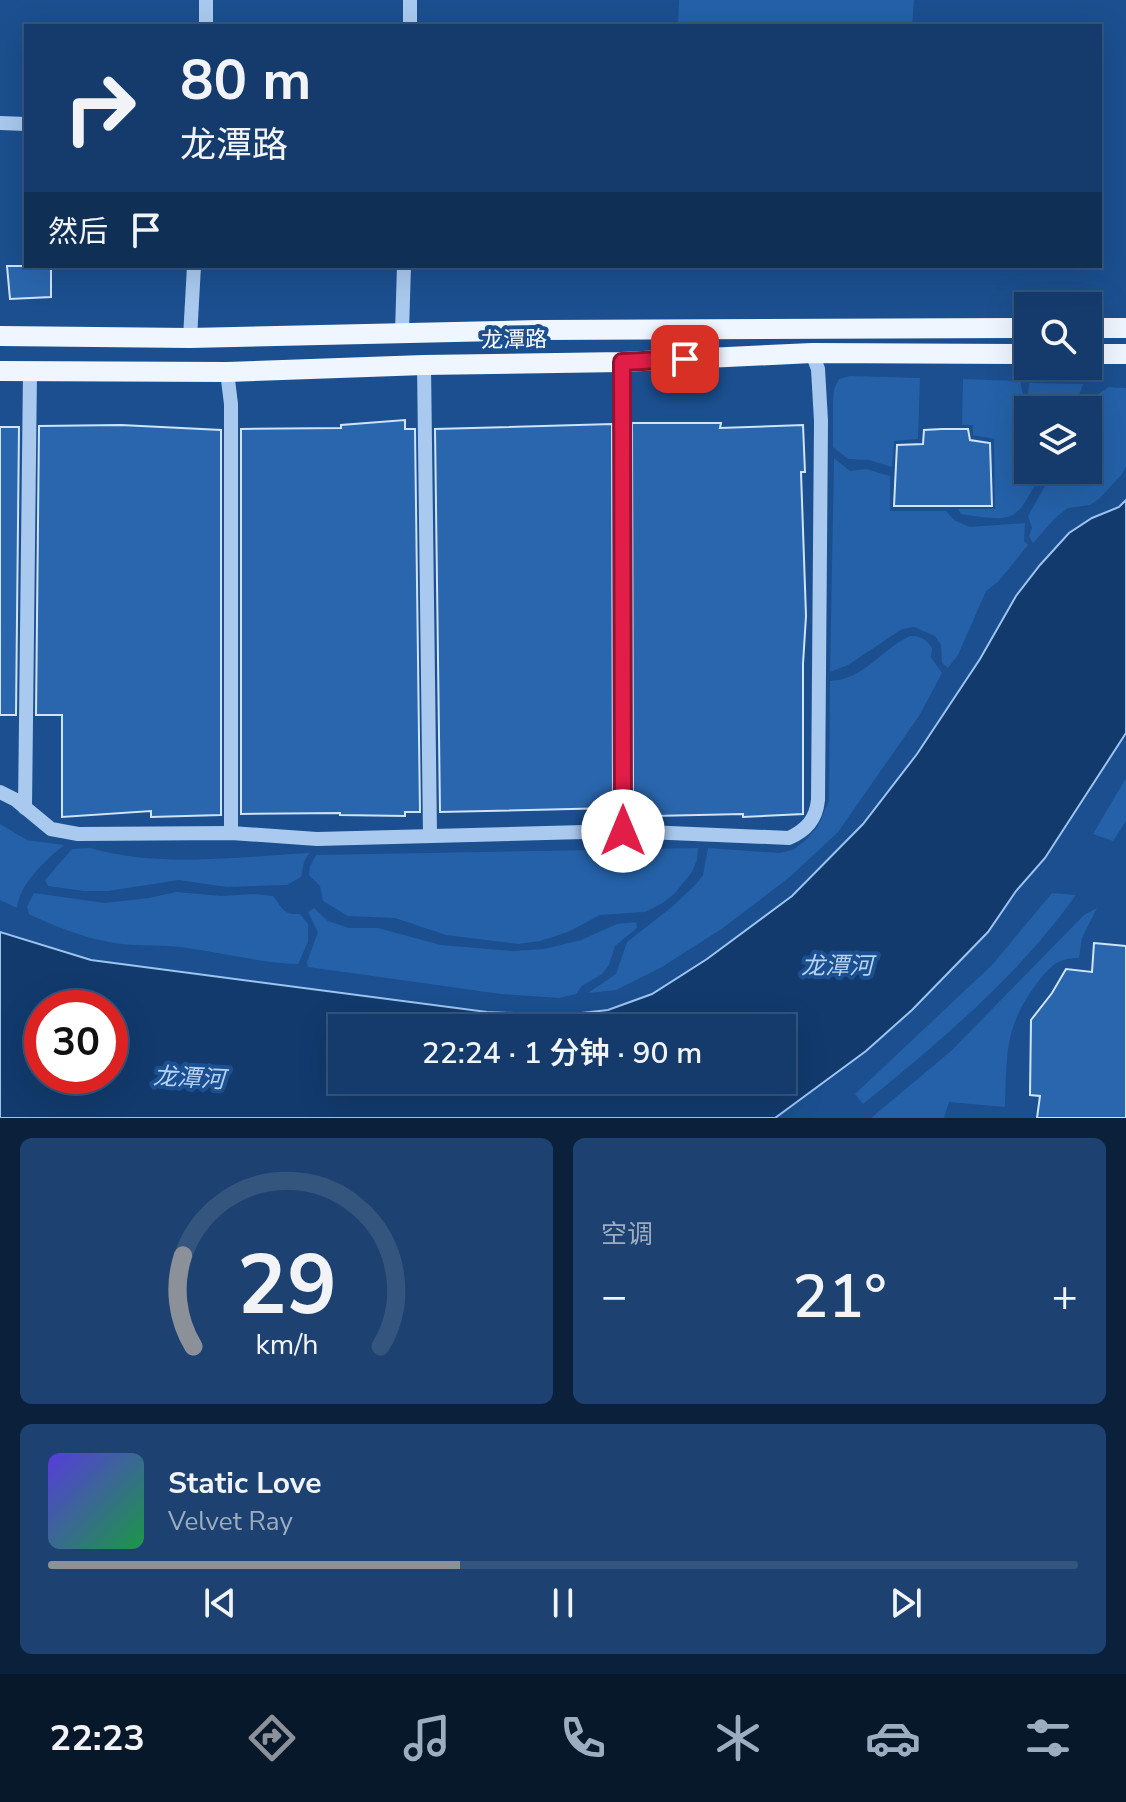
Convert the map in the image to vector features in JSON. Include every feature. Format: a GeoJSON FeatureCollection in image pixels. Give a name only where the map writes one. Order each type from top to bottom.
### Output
{"type":"FeatureCollection","features":[{"type":"Feature","properties":{"kind":"main road","name":"龙潭路"},"geometry":{"type":"LineString","coordinates":[[0,336],[190,338],[402,332],[1014,328]]}},
{"type":"Feature","properties":{"kind":"main road"},"geometry":{"type":"LineString","coordinates":[[1102,328],[1126,328]]}},
{"type":"Feature","properties":{"kind":"main road","name":"龙潭路"},"geometry":{"type":"LineString","coordinates":[[0,371],[227,372],[622,362],[812,353],[1014,354]]}},
{"type":"Feature","properties":{"kind":"main road"},"geometry":{"type":"LineString","coordinates":[[1102,354],[1126,354]]}},
{"type":"Feature","properties":{"kind":"street"},"geometry":{"type":"LineString","coordinates":[[206,0],[206,24]]}},
{"type":"Feature","properties":{"kind":"street"},"geometry":{"type":"LineString","coordinates":[[410,0],[410,24]]}},
{"type":"Feature","properties":{"kind":"street"},"geometry":{"type":"LineString","coordinates":[[0,123],[24,124]]}},
{"type":"Feature","properties":{"kind":"street"},"geometry":{"type":"LineString","coordinates":[[190,338],[194,268]]}},
{"type":"Feature","properties":{"kind":"street"},"geometry":{"type":"LineString","coordinates":[[402,332],[404,268]]}},
{"type":"Feature","properties":{"kind":"street"},"geometry":{"type":"LineString","coordinates":[[0,792],[51,829],[78,834],[231,833],[317,839],[623,831],[789,838],[801,832],[817,812],[821,421],[818,369],[812,353]]}},
{"type":"Feature","properties":{"kind":"street"},"geometry":{"type":"LineString","coordinates":[[622,362],[623,831]]}},
{"type":"Feature","properties":{"kind":"street"},"geometry":{"type":"LineString","coordinates":[[424,365],[430,835]]}},
{"type":"Feature","properties":{"kind":"street"},"geometry":{"type":"LineString","coordinates":[[25,808],[30,371]]}},
{"type":"Feature","properties":{"kind":"street"},"geometry":{"type":"LineString","coordinates":[[227,372],[231,404],[231,833]]}},
{"type":"Feature","properties":{"kind":"shaded area"},"geometry":{"type":"Polygon","coordinates":[[[679,0],[914,0],[912,24],[678,24],[679,0]]]}},
{"type":"Feature","properties":{"kind":"shaded area"},"geometry":{"type":"Polygon","coordinates":[[[850,376],[920,378],[918,439],[894,441],[892,467],[869,460],[848,459],[833,447],[834,389],[839,379],[850,376]]]}},
{"type":"Feature","properties":{"kind":"shaded area"},"geometry":{"type":"Polygon","coordinates":[[[963,379],[1020,381],[1024,396],[1014,396],[1014,484],[1035,484],[1027,500],[1013,514],[994,518],[961,514],[958,509],[995,509],[994,439],[973,435],[973,425],[962,425],[963,379]]]}},
{"type":"Feature","properties":{"kind":"shaded area"},"geometry":{"type":"Polygon","coordinates":[[[1029,383],[1083,384],[1079,396],[1028,394],[1029,383]]]}},
{"type":"Feature","properties":{"kind":"shaded area"},"geometry":{"type":"Polygon","coordinates":[[[1109,387],[1126,388],[1126,467],[1100,498],[1090,505],[1068,508],[1033,543],[1029,536],[1032,528],[1028,516],[1046,484],[1102,484],[1102,396],[1096,396],[1109,387]]]}},
{"type":"Feature","properties":{"kind":"shaded area"},"geometry":{"type":"Polygon","coordinates":[[[834,458],[850,471],[866,469],[890,476],[890,511],[946,511],[954,520],[970,527],[1025,523],[1024,541],[1028,545],[998,582],[986,591],[958,655],[948,668],[942,663],[941,645],[935,636],[914,627],[902,629],[848,665],[830,672],[834,458]]]}},
{"type":"Feature","properties":{"kind":"shaded area"},"geometry":{"type":"Polygon","coordinates":[[[910,636],[928,642],[932,648],[931,657],[942,673],[919,716],[838,832],[791,876],[723,928],[662,967],[616,990],[588,993],[616,974],[627,942],[696,884],[703,875],[708,848],[779,853],[793,850],[806,840],[818,826],[829,801],[830,681],[863,670],[910,636]]]}},
{"type":"Feature","properties":{"kind":"shaded area"},"geometry":{"type":"Polygon","coordinates":[[[1126,778],[1126,821],[1113,841],[1093,834],[1126,778]]]}},
{"type":"Feature","properties":{"kind":"shaded area"},"geometry":{"type":"Polygon","coordinates":[[[0,824],[27,840],[64,845],[28,881],[17,908],[0,900],[0,824]]]}},
{"type":"Feature","properties":{"kind":"shaded area"},"geometry":{"type":"Polygon","coordinates":[[[90,848],[143,858],[171,859],[309,853],[301,877],[287,885],[227,887],[179,880],[108,891],[48,886],[45,880],[72,849],[90,848]]]}},
{"type":"Feature","properties":{"kind":"shaded area"},"geometry":{"type":"Polygon","coordinates":[[[698,848],[692,872],[663,903],[645,912],[600,915],[568,932],[519,944],[446,935],[395,918],[348,916],[323,901],[320,886],[309,875],[316,855],[698,848]]]}},
{"type":"Feature","properties":{"kind":"shaded area"},"geometry":{"type":"Polygon","coordinates":[[[176,892],[273,896],[284,910],[300,914],[308,924],[308,942],[298,964],[181,947],[109,942],[29,914],[27,907],[34,893],[105,903],[176,892]]]}},
{"type":"Feature","properties":{"kind":"shaded area"},"geometry":{"type":"Polygon","coordinates":[[[1052,893],[1076,895],[1004,980],[949,1032],[863,1104],[855,1094],[993,964],[1052,893]]]}},
{"type":"Feature","properties":{"kind":"shaded area"},"geometry":{"type":"Polygon","coordinates":[[[314,908],[328,921],[349,928],[378,928],[441,945],[513,951],[544,949],[581,940],[617,924],[636,922],[637,928],[615,946],[609,965],[602,974],[582,986],[576,994],[559,998],[501,994],[308,967],[318,932],[308,912],[314,908]]]}},
{"type":"Feature","properties":{"kind":"shaded area"},"geometry":{"type":"Polygon","coordinates":[[[1097,908],[1082,938],[1079,958],[1060,961],[1051,967],[1019,1013],[1007,1056],[1005,1107],[949,1102],[944,1118],[871,1118],[951,1051],[1084,915],[1097,908]]]}},
{"type":"Feature","properties":{"kind":"water","name":"龙潭河"},"geometry":{"type":"Polygon","coordinates":[[[1126,500],[1126,733],[1045,858],[1016,891],[988,932],[912,1010],[866,1051],[775,1118],[0,1118],[0,932],[91,960],[487,1012],[538,1014],[328,1014],[328,1094],[796,1094],[796,1014],[573,1014],[608,1010],[652,994],[707,959],[792,896],[863,824],[917,754],[980,659],[1016,596],[1040,565],[1069,533],[1092,518],[1119,507],[1126,500]]]}},
{"type":"Feature","properties":{"kind":"building"},"geometry":{"type":"Polygon","coordinates":[[[7,266],[51,268],[51,297],[10,299],[7,266]]]}},
{"type":"Feature","properties":{"kind":"building"},"geometry":{"type":"Polygon","coordinates":[[[405,420],[405,429],[415,429],[420,812],[405,812],[405,816],[241,814],[241,429],[341,428],[341,425],[405,420]]]}},
{"type":"Feature","properties":{"kind":"building"},"geometry":{"type":"Polygon","coordinates":[[[632,423],[721,423],[720,428],[803,425],[805,472],[801,472],[806,616],[803,814],[654,816],[655,807],[633,808],[632,423]]]}},
{"type":"Feature","properties":{"kind":"building"},"geometry":{"type":"Polygon","coordinates":[[[612,424],[613,808],[440,812],[435,429],[612,424]]]}},
{"type":"Feature","properties":{"kind":"building"},"geometry":{"type":"Polygon","coordinates":[[[121,425],[221,430],[221,815],[151,817],[151,811],[62,817],[62,715],[36,715],[39,426],[121,425]]]}},
{"type":"Feature","properties":{"kind":"building"},"geometry":{"type":"Polygon","coordinates":[[[0,427],[19,427],[16,715],[0,715],[0,427]]]}},
{"type":"Feature","properties":{"kind":"building"},"geometry":{"type":"Polygon","coordinates":[[[968,429],[970,440],[990,443],[992,506],[894,506],[897,445],[923,444],[924,430],[968,429]]]}},
{"type":"Feature","properties":{"kind":"building"},"geometry":{"type":"Polygon","coordinates":[[[1094,943],[1126,946],[1126,1118],[1037,1118],[1040,1096],[1030,1095],[1031,1020],[1066,969],[1092,972],[1094,943]]]}},
{"type":"Feature","properties":{"kind":"route"},"geometry":{"type":"LineString","coordinates":[[623,831],[622,362],[685,359]]}}]}
